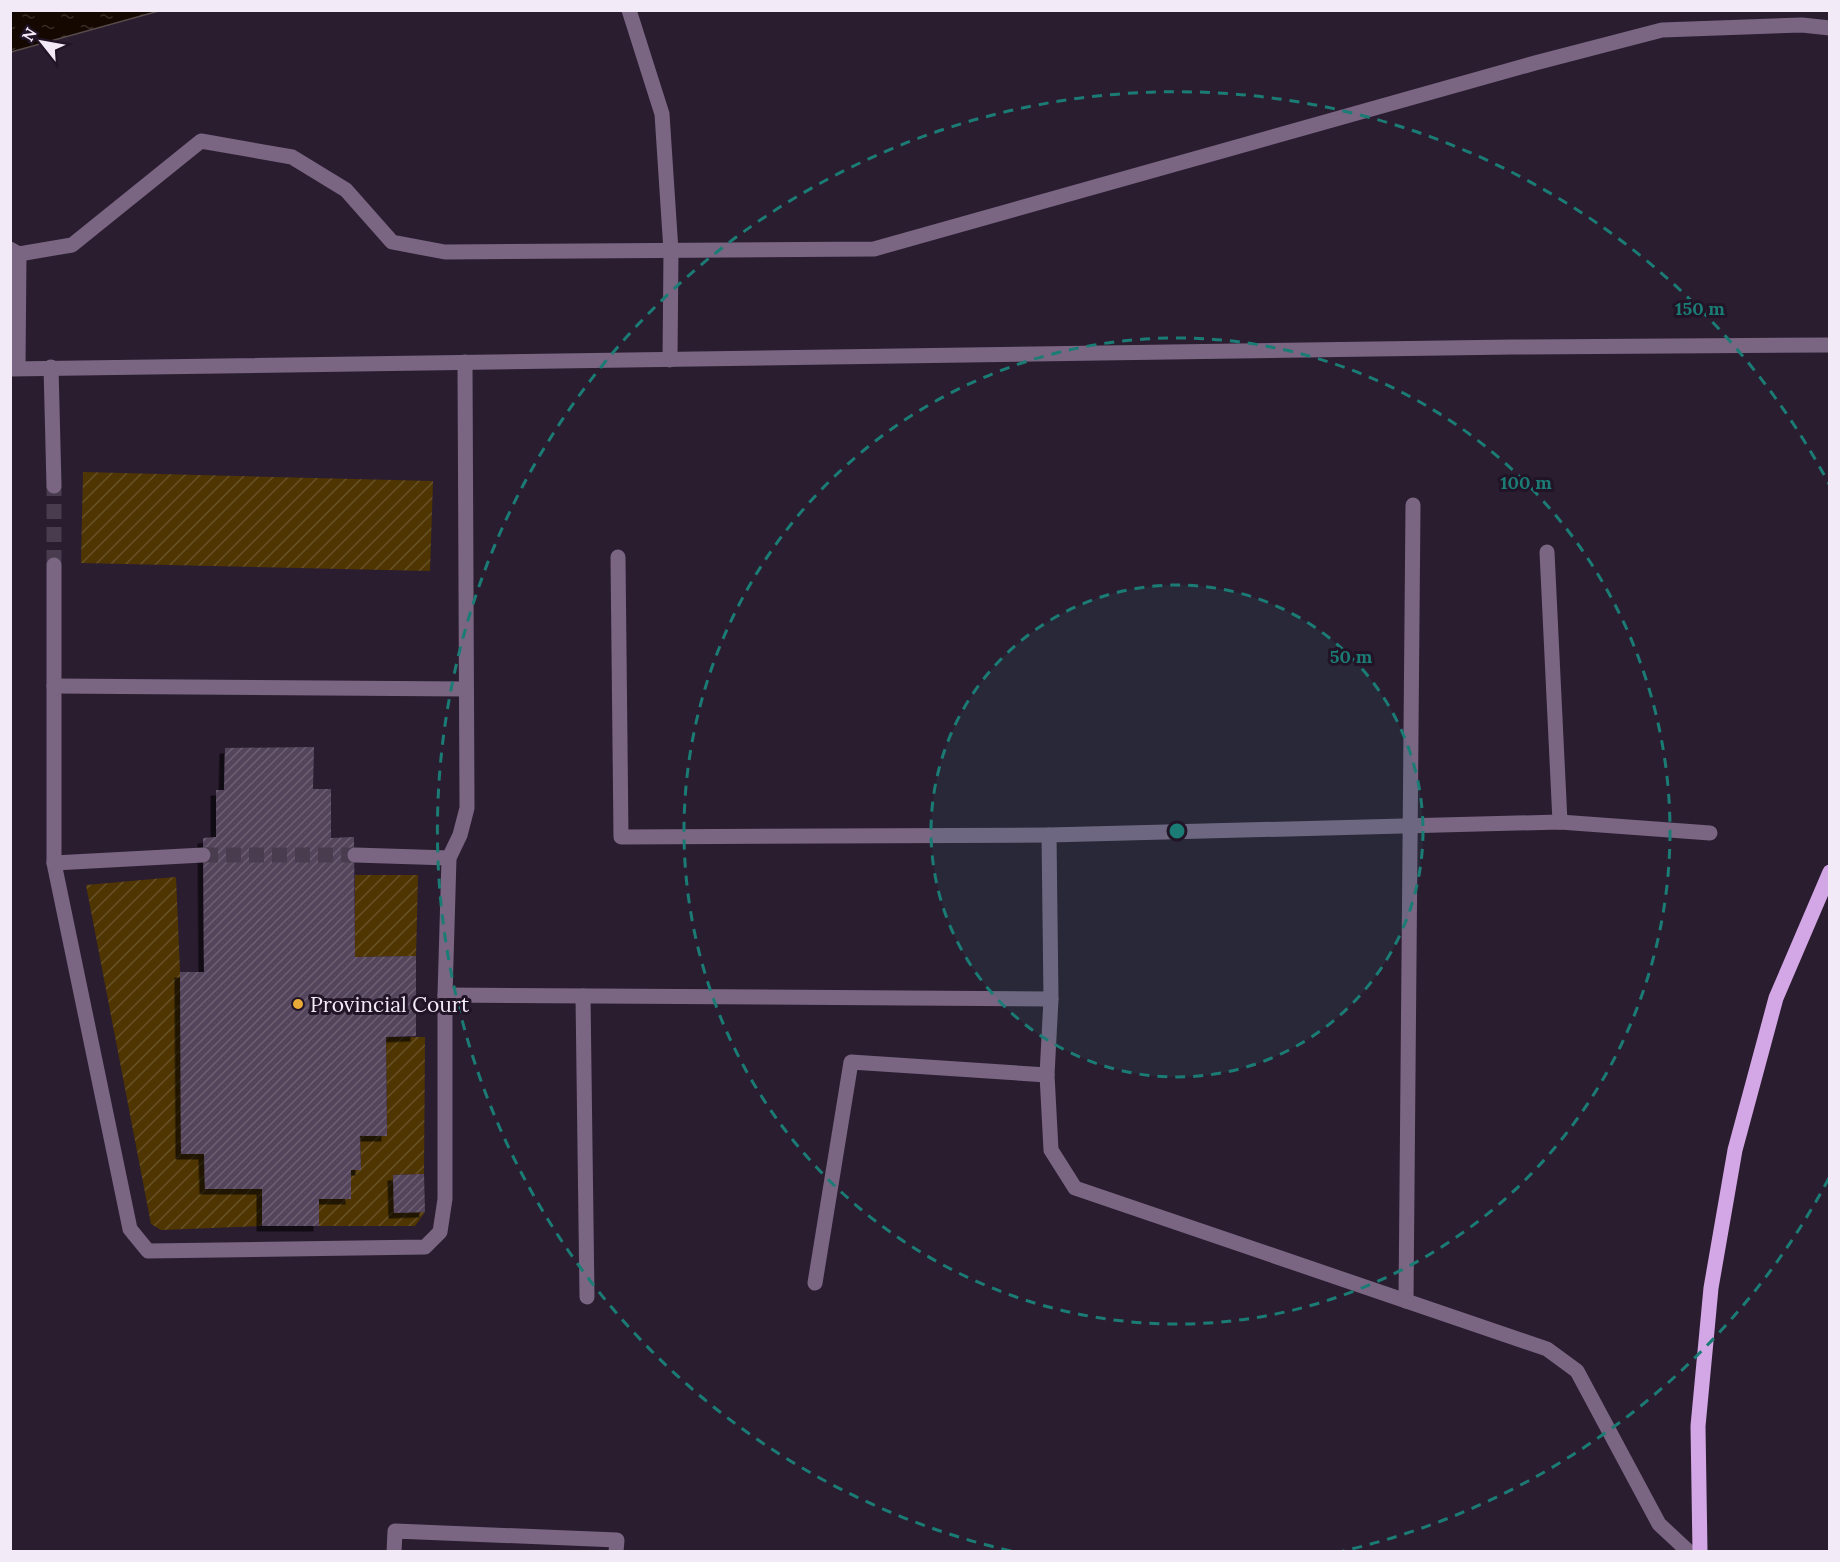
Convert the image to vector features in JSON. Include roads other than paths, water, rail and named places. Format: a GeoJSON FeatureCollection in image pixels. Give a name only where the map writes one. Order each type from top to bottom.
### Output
{"type":"FeatureCollection","features":[{"type":"Feature","properties":{"kind":"main road"},"geometry":{"type":"LineString","coordinates":[[1700,1551],[1698,1426],[1711,1288],[1735,1150],[1776,998],[1830,872]]}},
{"type":"Feature","properties":{"kind":"street"},"geometry":{"type":"LineString","coordinates":[[630,10],[662,114],[671,251],[670,360]]}},
{"type":"Feature","properties":{"kind":"street"},"geometry":{"type":"LineString","coordinates":[[1830,28],[1802,25],[1662,30],[1524,66],[874,249],[445,252],[392,242],[346,190],[292,157],[201,141],[72,245],[15,252],[14,369],[1525,347],[1830,345]]}},
{"type":"Feature","properties":{"kind":"street"},"geometry":{"type":"LineString","coordinates":[[54,565],[54,863],[130,1229],[148,1251],[425,1247],[440,1232],[445,1199],[445,995],[449,858],[460,835],[467,808],[465,362]]}},
{"type":"Feature","properties":{"kind":"street"},"geometry":{"type":"LineString","coordinates":[[51,367],[54,486]]}},
{"type":"Feature","properties":{"kind":"street"},"geometry":{"type":"LineString","coordinates":[[1406,1301],[1413,505]]}},
{"type":"Feature","properties":{"kind":"street"},"geometry":{"type":"LineString","coordinates":[[1547,552],[1560,822]]}},
{"type":"Feature","properties":{"kind":"street"},"geometry":{"type":"LineString","coordinates":[[618,557],[621,837],[1049,835],[1560,822],[1710,833]]}},
{"type":"Feature","properties":{"kind":"street"},"geometry":{"type":"LineString","coordinates":[[54,686],[466,689]]}},
{"type":"Feature","properties":{"kind":"street"},"geometry":{"type":"LineString","coordinates":[[1049,835],[1051,999],[1047,1075],[1051,1150],[1074,1188],[1546,1349],[1577,1371],[1659,1524],[1689,1551]]}},
{"type":"Feature","properties":{"kind":"street"},"geometry":{"type":"LineString","coordinates":[[54,863],[203,855]]}},
{"type":"Feature","properties":{"kind":"street"},"geometry":{"type":"LineString","coordinates":[[355,855],[449,858]]}},
{"type":"Feature","properties":{"kind":"street"},"geometry":{"type":"LineString","coordinates":[[445,995],[1051,999]]}},
{"type":"Feature","properties":{"kind":"street"},"geometry":{"type":"LineString","coordinates":[[583,996],[587,1297]]}},
{"type":"Feature","properties":{"kind":"street"},"geometry":{"type":"LineString","coordinates":[[815,1283],[851,1062],[1047,1075]]}},
{"type":"Feature","properties":{"kind":"street"},"geometry":{"type":"LineString","coordinates":[[394,1551],[395,1531],[617,1540],[616,1551]]}},
{"type":"Feature","properties":{"kind":"water"},"geometry":{"type":"Polygon","coordinates":[[[11,10],[159,10],[159,11],[11,52],[11,10]]]}},
{"type":"Feature","properties":{"kind":"tunnel"},"geometry":{"type":"LineString","coordinates":[[54,486],[54,565]]}},
{"type":"Feature","properties":{"kind":"tunnel"},"geometry":{"type":"LineString","coordinates":[[203,855],[355,855]]}},
{"type":"Feature","properties":{"kind":"place","name":"Provincial Court"},"geometry":{"type":"Point","coordinates":[298,1004]}}]}
